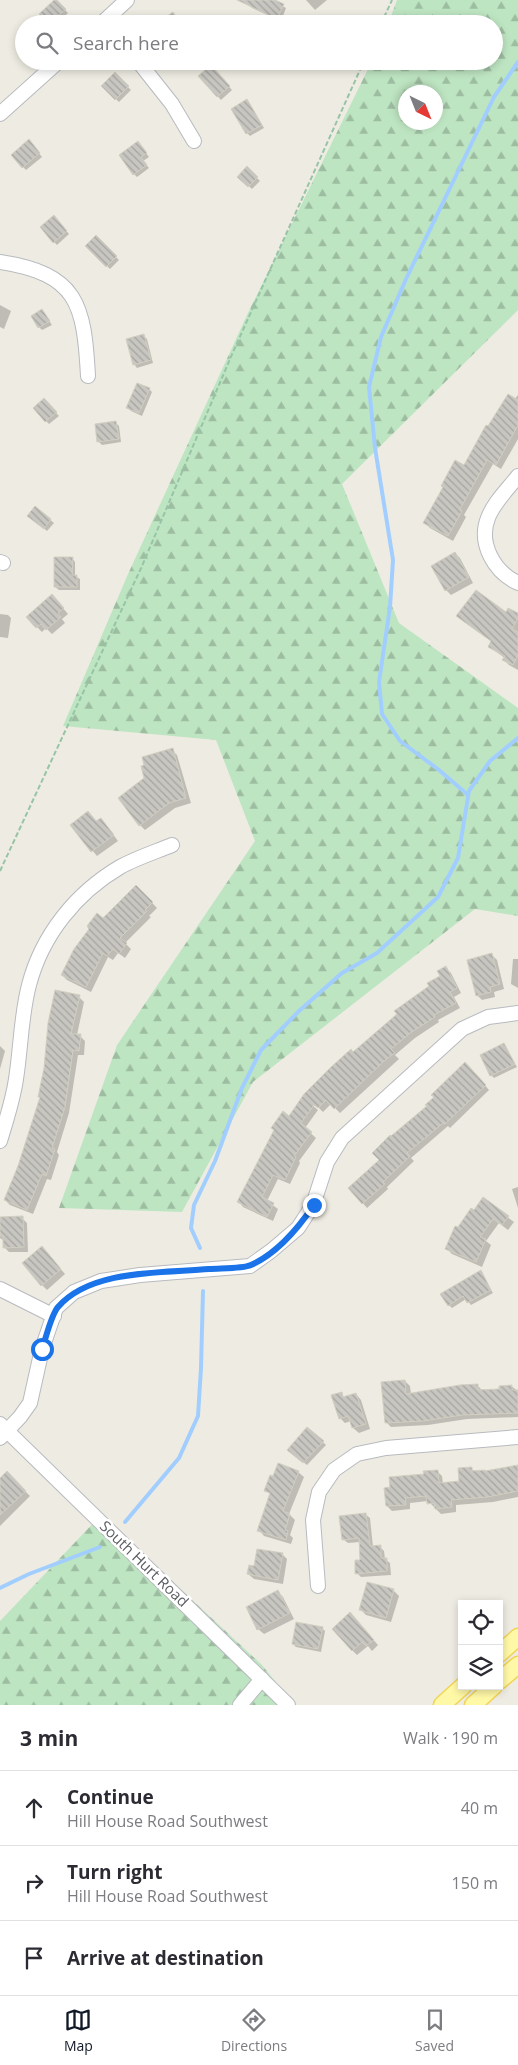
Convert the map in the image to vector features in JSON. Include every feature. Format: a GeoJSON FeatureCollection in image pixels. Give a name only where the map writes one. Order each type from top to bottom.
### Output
{"type":"FeatureCollection","features":[{"type":"Feature","properties":{"kind":"main road"},"geometry":{"type":"LineString","coordinates":[[503,1650],[518,1637]]}},
{"type":"Feature","properties":{"kind":"main road"},"geometry":{"type":"LineString","coordinates":[[503,1678],[518,1665]]}},
{"type":"Feature","properties":{"kind":"main road"},"geometry":{"type":"LineString","coordinates":[[442,1705],[459,1690]]}},
{"type":"Feature","properties":{"kind":"main road"},"geometry":{"type":"LineString","coordinates":[[472,1705],[489,1690]]}},
{"type":"Feature","properties":{"kind":"street"},"geometry":{"type":"LineString","coordinates":[[111,15],[127,0]]}},
{"type":"Feature","properties":{"kind":"street"},"geometry":{"type":"LineString","coordinates":[[0,114],[49,70]]}},
{"type":"Feature","properties":{"kind":"street"},"geometry":{"type":"LineString","coordinates":[[145,70],[172,104],[194,141]]}},
{"type":"Feature","properties":{"kind":"street"},"geometry":{"type":"LineString","coordinates":[[0,262],[40,271],[64,286],[75,300],[82,316],[86,333],[88,376]]}},
{"type":"Feature","properties":{"kind":"street"},"geometry":{"type":"LineString","coordinates":[[518,476],[496,503],[488,517],[484,533],[491,558],[507,578],[518,583]]}},
{"type":"Feature","properties":{"kind":"street"},"geometry":{"type":"LineString","coordinates":[[0,1141],[16,1080],[24,1009],[30,983],[50,935],[75,902],[97,882],[121,866],[172,845]]}},
{"type":"Feature","properties":{"kind":"street"},"geometry":{"type":"LineString","coordinates":[[2,1431],[30,1403],[42,1349],[56,1308],[74,1292],[101,1280],[250,1266],[271,1252],[298,1228],[314,1205],[327,1162],[342,1138],[462,1029],[488,1017],[518,1014]]}},
{"type":"Feature","properties":{"kind":"street"},"geometry":{"type":"LineString","coordinates":[[0,1289],[54,1316]]}},
{"type":"Feature","properties":{"kind":"street","name":"South Hurt Road"},"geometry":{"type":"LineString","coordinates":[[2,1431],[288,1705]]}},
{"type":"Feature","properties":{"kind":"street"},"geometry":{"type":"LineString","coordinates":[[318,1586],[313,1520],[319,1492],[334,1470],[357,1454],[386,1448],[518,1438]]}},
{"type":"Feature","properties":{"kind":"street"},"geometry":{"type":"LineString","coordinates":[[240,1705],[262,1679]]}},
{"type":"Feature","properties":{"kind":"path"},"geometry":{"type":"LineString","coordinates":[[385,15],[392,0]]}},
{"type":"Feature","properties":{"kind":"path"},"geometry":{"type":"LineString","coordinates":[[0,871],[145,559],[237,342],[360,70]]}},
{"type":"Feature","properties":{"kind":"green space"},"geometry":{"type":"Polygon","coordinates":[[[397,0],[518,0],[518,310],[342,484],[399,623],[518,708],[518,916],[475,909],[253,1082],[182,1212],[59,1208],[117,1045],[255,841],[216,740],[63,726],[128,574],[248,313],[368,70],[503,70],[503,15],[391,15],[397,0]]]}},
{"type":"Feature","properties":{"kind":"green space"},"geometry":{"type":"Polygon","coordinates":[[[101,1515],[262,1665],[294,1705],[0,1705],[0,1621],[101,1515]]]}},
{"type":"Feature","properties":{"kind":"building"},"geometry":{"type":"Polygon","coordinates":[[[54,0],[57,0],[66,9],[59,15],[39,14],[54,0]]]}},
{"type":"Feature","properties":{"kind":"building"},"geometry":{"type":"Polygon","coordinates":[[[237,0],[275,0],[284,4],[279,15],[269,15],[237,0]]]}},
{"type":"Feature","properties":{"kind":"building"},"geometry":{"type":"Polygon","coordinates":[[[205,70],[216,70],[230,86],[217,97],[198,76],[205,70]]]}},
{"type":"Feature","properties":{"kind":"building"},"geometry":{"type":"Polygon","coordinates":[[[115,72],[129,86],[115,100],[101,86],[115,72]]]}},
{"type":"Feature","properties":{"kind":"building"},"geometry":{"type":"Polygon","coordinates":[[[247,99],[262,125],[246,134],[231,109],[247,99]]]}},
{"type":"Feature","properties":{"kind":"building"},"geometry":{"type":"Polygon","coordinates":[[[29,139],[40,153],[22,168],[11,155],[29,139]]]}},
{"type":"Feature","properties":{"kind":"building"},"geometry":{"type":"Polygon","coordinates":[[[138,141],[147,153],[141,157],[147,165],[133,175],[119,155],[138,141]]]}},
{"type":"Feature","properties":{"kind":"building"},"geometry":{"type":"Polygon","coordinates":[[[247,166],[258,177],[248,187],[237,177],[247,166]]]}},
{"type":"Feature","properties":{"kind":"building"},"geometry":{"type":"Polygon","coordinates":[[[54,215],[67,231],[53,243],[40,227],[54,215]]]}},
{"type":"Feature","properties":{"kind":"building"},"geometry":{"type":"Polygon","coordinates":[[[96,235],[117,256],[106,267],[85,246],[96,235]]]}},
{"type":"Feature","properties":{"kind":"building"},"geometry":{"type":"Polygon","coordinates":[[[42,309],[50,321],[38,328],[31,316],[42,309]]]}},
{"type":"Feature","properties":{"kind":"building"},"geometry":{"type":"Polygon","coordinates":[[[144,334],[151,360],[133,365],[126,339],[144,334]]]}},
{"type":"Feature","properties":{"kind":"building"},"geometry":{"type":"Polygon","coordinates":[[[137,383],[150,388],[139,413],[126,408],[137,383]]]}},
{"type":"Feature","properties":{"kind":"building"},"geometry":{"type":"Polygon","coordinates":[[[508,394],[518,400],[518,425],[496,465],[487,460],[460,509],[462,511],[448,536],[423,523],[443,487],[441,486],[455,460],[464,465],[486,425],[488,426],[508,394]]]}},
{"type":"Feature","properties":{"kind":"building"},"geometry":{"type":"Polygon","coordinates":[[[44,398],[57,412],[45,422],[33,408],[44,398]]]}},
{"type":"Feature","properties":{"kind":"building"},"geometry":{"type":"Polygon","coordinates":[[[116,421],[119,439],[97,442],[95,424],[116,421]]]}},
{"type":"Feature","properties":{"kind":"building"},"geometry":{"type":"Polygon","coordinates":[[[35,506],[51,519],[44,529],[27,516],[35,506]]]}},
{"type":"Feature","properties":{"kind":"building"},"geometry":{"type":"Polygon","coordinates":[[[455,552],[469,577],[445,591],[431,566],[455,552]]]}},
{"type":"Feature","properties":{"kind":"building"},"geometry":{"type":"Polygon","coordinates":[[[54,557],[73,557],[72,575],[77,575],[77,587],[54,587],[54,557]]]}},
{"type":"Feature","properties":{"kind":"building"},"geometry":{"type":"Polygon","coordinates":[[[476,590],[506,612],[508,608],[518,613],[518,618],[512,629],[518,632],[518,655],[513,665],[502,660],[505,656],[488,647],[491,641],[456,616],[476,590]]]}},
{"type":"Feature","properties":{"kind":"building"},"geometry":{"type":"Polygon","coordinates":[[[52,594],[64,608],[58,613],[61,617],[46,630],[41,624],[36,628],[26,617],[52,594]]]}},
{"type":"Feature","properties":{"kind":"building"},"geometry":{"type":"Polygon","coordinates":[[[173,748],[186,798],[169,803],[139,826],[118,798],[144,778],[141,766],[144,765],[142,757],[173,748]]]}},
{"type":"Feature","properties":{"kind":"building"},"geometry":{"type":"Polygon","coordinates":[[[88,811],[96,821],[101,818],[114,835],[91,852],[70,825],[88,811]]]}},
{"type":"Feature","properties":{"kind":"building"},"geometry":{"type":"Polygon","coordinates":[[[136,885],[153,902],[145,910],[147,911],[120,938],[127,943],[119,954],[113,949],[107,956],[103,953],[86,987],[61,975],[74,949],[89,929],[87,926],[97,913],[103,918],[136,885]]]}},
{"type":"Feature","properties":{"kind":"building"},"geometry":{"type":"Polygon","coordinates":[[[492,953],[500,984],[490,987],[491,992],[476,996],[467,960],[492,953]]]}},
{"type":"Feature","properties":{"kind":"building"},"geometry":{"type":"Polygon","coordinates":[[[446,966],[457,988],[450,992],[456,1003],[434,1015],[435,1017],[410,1033],[391,1049],[395,1053],[384,1061],[334,1109],[326,1100],[318,1108],[314,1105],[301,1123],[312,1132],[294,1156],[296,1157],[285,1180],[273,1175],[262,1197],[274,1203],[267,1217],[237,1202],[274,1130],[271,1128],[283,1111],[289,1116],[304,1094],[330,1068],[351,1049],[353,1052],[397,1014],[394,1011],[429,986],[427,983],[440,976],[437,971],[446,966]]]}},
{"type":"Feature","properties":{"kind":"building"},"geometry":{"type":"Polygon","coordinates":[[[55,990],[80,995],[71,1034],[81,1034],[79,1051],[73,1050],[65,1107],[52,1148],[55,1149],[46,1176],[42,1174],[27,1210],[4,1200],[18,1166],[40,1097],[38,1097],[44,1068],[48,1023],[55,990]]]}},
{"type":"Feature","properties":{"kind":"building"},"geometry":{"type":"Polygon","coordinates":[[[504,1043],[515,1064],[490,1076],[480,1055],[504,1043]]]}},
{"type":"Feature","properties":{"kind":"building"},"geometry":{"type":"Polygon","coordinates":[[[465,1062],[486,1085],[445,1124],[443,1123],[407,1153],[410,1156],[383,1182],[385,1184],[362,1204],[348,1188],[379,1160],[372,1153],[390,1135],[427,1106],[425,1105],[434,1097],[431,1095],[465,1062]]]}},
{"type":"Feature","properties":{"kind":"building"},"geometry":{"type":"Polygon","coordinates":[[[483,1197],[509,1216],[502,1225],[493,1219],[480,1237],[486,1239],[476,1262],[445,1249],[455,1226],[458,1227],[471,1208],[474,1210],[483,1197]]]}},
{"type":"Feature","properties":{"kind":"building"},"geometry":{"type":"Polygon","coordinates":[[[23,1216],[24,1247],[3,1248],[3,1236],[0,1236],[0,1217],[23,1216]]]}},
{"type":"Feature","properties":{"kind":"building"},"geometry":{"type":"Polygon","coordinates":[[[42,1246],[61,1269],[41,1286],[22,1263],[42,1246]]]}},
{"type":"Feature","properties":{"kind":"building"},"geometry":{"type":"Polygon","coordinates":[[[481,1270],[491,1290],[467,1303],[463,1296],[448,1306],[440,1294],[481,1270]]]}},
{"type":"Feature","properties":{"kind":"building"},"geometry":{"type":"Polygon","coordinates":[[[405,1380],[406,1394],[460,1385],[478,1384],[478,1390],[499,1389],[499,1386],[512,1385],[512,1390],[518,1390],[518,1413],[462,1415],[423,1421],[385,1423],[381,1382],[405,1380]]]}},
{"type":"Feature","properties":{"kind":"building"},"geometry":{"type":"Polygon","coordinates":[[[342,1392],[343,1397],[356,1393],[366,1424],[352,1428],[348,1416],[339,1419],[331,1395],[342,1392]]]}},
{"type":"Feature","properties":{"kind":"building"},"geometry":{"type":"Polygon","coordinates":[[[307,1427],[324,1441],[303,1463],[287,1450],[307,1427]]]}},
{"type":"Feature","properties":{"kind":"building"},"geometry":{"type":"Polygon","coordinates":[[[278,1463],[299,1471],[283,1511],[290,1514],[285,1530],[288,1531],[286,1540],[257,1531],[270,1493],[264,1491],[270,1475],[273,1476],[278,1463]]]}},
{"type":"Feature","properties":{"kind":"building"},"geometry":{"type":"Polygon","coordinates":[[[518,1465],[518,1491],[487,1497],[451,1500],[452,1507],[435,1509],[434,1503],[427,1504],[426,1496],[405,1498],[406,1505],[386,1506],[384,1488],[390,1487],[389,1477],[424,1474],[423,1471],[438,1470],[439,1483],[459,1481],[458,1468],[472,1467],[472,1471],[485,1471],[518,1465]]]}},
{"type":"Feature","properties":{"kind":"building"},"geometry":{"type":"Polygon","coordinates":[[[7,1471],[26,1491],[0,1515],[0,1478],[7,1471]]]}},
{"type":"Feature","properties":{"kind":"building"},"geometry":{"type":"Polygon","coordinates":[[[366,1513],[370,1546],[381,1545],[381,1558],[387,1558],[387,1571],[355,1574],[355,1560],[360,1560],[359,1538],[342,1540],[339,1516],[366,1513]]]}},
{"type":"Feature","properties":{"kind":"building"},"geometry":{"type":"Polygon","coordinates":[[[257,1549],[283,1553],[278,1580],[247,1574],[249,1565],[254,1566],[257,1549]]]}},
{"type":"Feature","properties":{"kind":"building"},"geometry":{"type":"Polygon","coordinates":[[[367,1582],[394,1589],[386,1618],[359,1610],[367,1582]]]}},
{"type":"Feature","properties":{"kind":"building"},"geometry":{"type":"Polygon","coordinates":[[[278,1590],[290,1613],[257,1630],[246,1607],[278,1590]]]}},
{"type":"Feature","properties":{"kind":"building"},"geometry":{"type":"Polygon","coordinates":[[[350,1612],[374,1640],[366,1646],[362,1642],[352,1651],[332,1629],[350,1612]]]}},
{"type":"Feature","properties":{"kind":"building"},"geometry":{"type":"Polygon","coordinates":[[[296,1622],[323,1627],[318,1649],[292,1644],[296,1622]]]}},
{"type":"Feature","properties":{"kind":"waterway"},"geometry":{"type":"LineString","coordinates":[[468,795],[439,770],[400,741],[382,714],[379,682],[390,607],[393,560],[375,448],[369,387],[381,337],[406,279],[494,97],[518,62]]}},
{"type":"Feature","properties":{"kind":"waterway"},"geometry":{"type":"LineString","coordinates":[[200,1248],[191,1228],[194,1205],[215,1161],[242,1088],[261,1050],[299,1011],[342,973],[377,953],[438,897],[458,858],[469,791],[490,761],[518,738]]}},
{"type":"Feature","properties":{"kind":"waterway"},"geometry":{"type":"LineString","coordinates":[[125,1522],[179,1458],[198,1416],[203,1291]]}},
{"type":"Feature","properties":{"kind":"waterway"},"geometry":{"type":"LineString","coordinates":[[0,1588],[29,1574],[100,1547]]}},
{"type":"Feature","properties":{"kind":"route"},"geometry":{"type":"LineString","coordinates":[[42,1349],[56,1308],[74,1292],[101,1280],[250,1266],[271,1252],[298,1228],[314,1205]]}}]}
